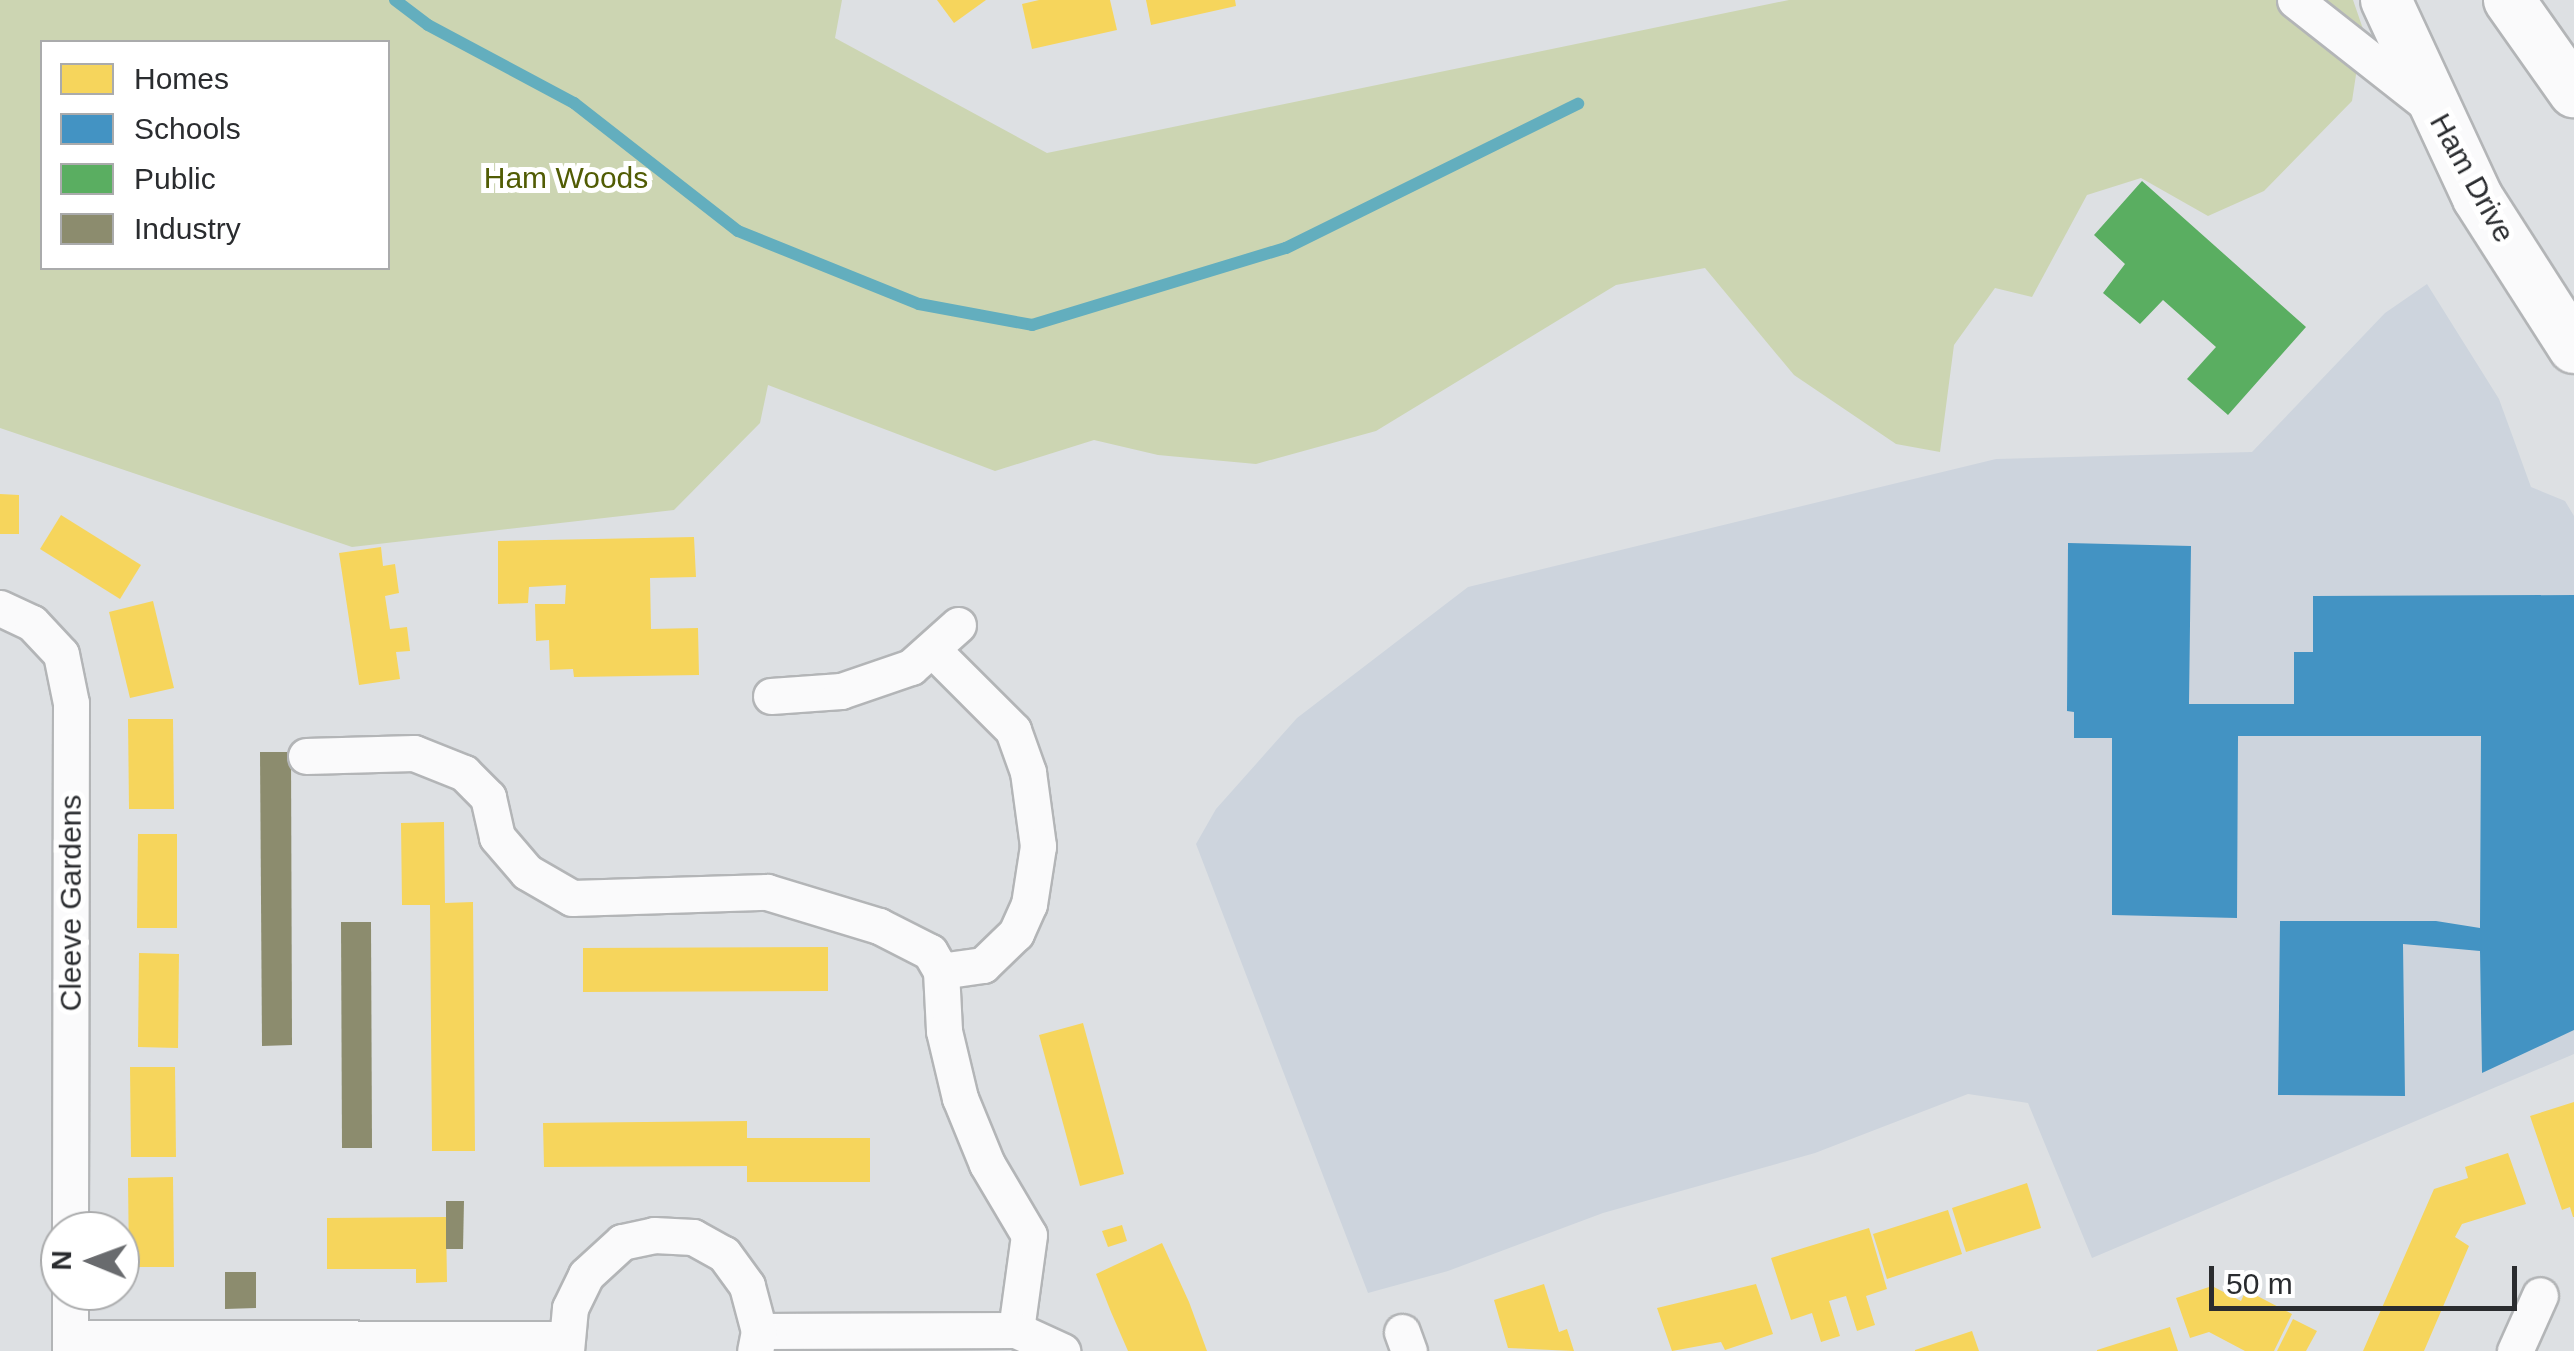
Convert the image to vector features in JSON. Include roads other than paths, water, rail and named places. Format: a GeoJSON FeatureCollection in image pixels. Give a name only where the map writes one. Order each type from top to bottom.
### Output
{"type":"FeatureCollection","features":[{"type":"Feature","properties":{"kind":"street"},"geometry":{"type":"LineString","coordinates":[[2296,0],[2432,108]]}},
{"type":"Feature","properties":{"kind":"street","name":"Ham Drive"},"geometry":{"type":"LineString","coordinates":[[2386,0],[2432,108],[2478,198],[2574,348]]}},
{"type":"Feature","properties":{"kind":"street"},"geometry":{"type":"LineString","coordinates":[[2509,0],[2573,75]]}},
{"type":"Feature","properties":{"kind":"street","name":"Cleeve Gardens"},"geometry":{"type":"LineString","coordinates":[[0,608],[32,624],[61,654],[71,703],[70,1211]]}},
{"type":"Feature","properties":{"kind":"street"},"geometry":{"type":"LineString","coordinates":[[771,696],[841,691],[911,667],[934,651],[958,625]]}},
{"type":"Feature","properties":{"kind":"street"},"geometry":{"type":"LineString","coordinates":[[934,651],[1013,730],[1028,772],[1038,846],[1029,904],[1016,933],[983,966],[941,971]]}},
{"type":"Feature","properties":{"kind":"street"},"geometry":{"type":"LineString","coordinates":[[306,756],[414,753],[464,773],[488,797],[497,838],[517,860],[572,898],[767,892],[879,926],[930,952],[941,971],[944,1032],[960,1098],[987,1164],[1029,1235],[1016,1330]]}},
{"type":"Feature","properties":{"kind":"street"},"geometry":{"type":"LineString","coordinates":[[70,1311],[70,1344],[565,1345],[586,1275],[622,1242],[654,1235],[693,1237],[724,1254],[747,1286],[757,1341],[1016,1330],[1062,1351]]}},
{"type":"Feature","properties":{"kind":"street"},"geometry":{"type":"LineString","coordinates":[[2515,1351],[2540,1295]]}},
{"type":"Feature","properties":{"kind":"waterway"},"geometry":{"type":"LineString","coordinates":[[395,0],[428,25],[574,103],[738,231],[919,304],[1032,325],[1286,248],[1578,104]]}},
{"type":"Feature","properties":{"kind":"park label","name":"Ham Woods"},"geometry":{"type":"Point","coordinates":[566,178]}}]}
